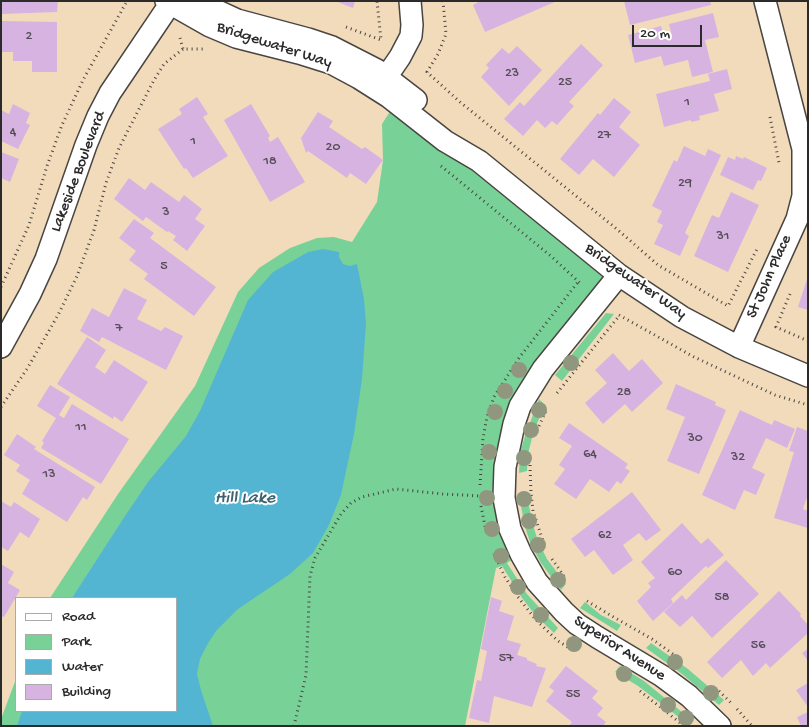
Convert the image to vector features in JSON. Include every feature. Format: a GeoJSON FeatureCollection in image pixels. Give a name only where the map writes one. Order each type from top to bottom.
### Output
{"type":"FeatureCollection","features":[{"type":"Feature","properties":{"kind":"street","name":"Bridgewater Way"},"geometry":{"type":"LineString","coordinates":[[196,1],[237,20],[332,47],[369,66],[382,83],[445,141],[479,161],[619,275],[682,317],[739,347],[808,376]]}},
{"type":"Feature","properties":{"kind":"street"},"geometry":{"type":"LineString","coordinates":[[382,83],[400,57],[411,36],[410,1]]}},
{"type":"Feature","properties":{"kind":"street","name":"St John Place"},"geometry":{"type":"LineString","coordinates":[[739,347],[797,219],[803,196],[803,149],[765,1]]}},
{"type":"Feature","properties":{"kind":"street","name":"Bridgewater Way"},"geometry":{"type":"LineString","coordinates":[[169,2],[210,26],[236,37],[331,63],[382,83]]}},
{"type":"Feature","properties":{"kind":"street","name":"Lakeside Boulevard"},"geometry":{"type":"LineString","coordinates":[[1,347],[30,294],[46,259],[98,116],[110,93],[169,2]]}},
{"type":"Feature","properties":{"kind":"street","name":"Superior Avenue"},"geometry":{"type":"LineString","coordinates":[[619,275],[543,369],[520,406],[514,424],[506,467],[504,498],[510,529],[520,554],[537,582],[564,612],[597,637],[662,676],[689,696],[720,726]]}},
{"type":"Feature","properties":{"kind":"path"},"geometry":{"type":"LineString","coordinates":[[1,286],[29,225],[47,166],[62,126],[83,80],[127,1]]}},
{"type":"Feature","properties":{"kind":"path"},"geometry":{"type":"LineString","coordinates":[[378,1],[381,40]]}},
{"type":"Feature","properties":{"kind":"path"},"geometry":{"type":"LineString","coordinates":[[443,1],[446,34],[438,54],[427,72],[460,102],[618,230],[658,265],[728,306],[760,242]]}},
{"type":"Feature","properties":{"kind":"path"},"geometry":{"type":"LineString","coordinates":[[180,38],[184,49]]}},
{"type":"Feature","properties":{"kind":"path"},"geometry":{"type":"LineString","coordinates":[[1,407],[58,315],[77,276],[94,230],[106,183],[119,148],[154,80],[164,64],[184,49],[208,49]]}},
{"type":"Feature","properties":{"kind":"path"},"geometry":{"type":"LineString","coordinates":[[769,116],[780,168]]}},
{"type":"Feature","properties":{"kind":"path"},"geometry":{"type":"LineString","coordinates":[[433,160],[552,257],[578,282]]}},
{"type":"Feature","properties":{"kind":"path"},"geometry":{"type":"LineString","coordinates":[[554,396],[619,316],[709,365],[775,394],[808,405]]}},
{"type":"Feature","properties":{"kind":"path"},"geometry":{"type":"LineString","coordinates":[[776,328],[808,341]]}},
{"type":"Feature","properties":{"kind":"path"},"geometry":{"type":"LineString","coordinates":[[537,432],[547,408]]}},
{"type":"Feature","properties":{"kind":"path"},"geometry":{"type":"LineString","coordinates":[[530,461],[530,493],[533,511],[548,553],[566,579]]}},
{"type":"Feature","properties":{"kind":"path"},"geometry":{"type":"LineString","coordinates":[[294,726],[306,674],[310,576],[315,558],[341,514],[351,503],[362,497],[396,489],[480,496]]}},
{"type":"Feature","properties":{"kind":"path"},"geometry":{"type":"LineString","coordinates":[[586,600],[610,616],[652,639],[674,655]]}},
{"type":"Feature","properties":{"kind":"path"},"geometry":{"type":"LineString","coordinates":[[716,689],[752,726]]}},
{"type":"Feature","properties":{"kind":"green space"},"geometry":{"type":"Polygon","coordinates":[[[396,102],[619,275],[543,369],[509,445],[521,554],[507,563],[527,594],[558,628],[554,633],[536,616],[502,566],[496,568],[465,726],[1,726],[1,719],[15,682],[15,712],[178,712],[178,597],[51,597],[118,494],[195,386],[238,292],[259,268],[290,248],[317,238],[334,237],[352,242],[377,202],[383,160],[382,124],[396,102]]]}},
{"type":"Feature","properties":{"kind":"green space"},"geometry":{"type":"Polygon","coordinates":[[[606,313],[614,314],[562,381],[555,375],[606,313]]]}},
{"type":"Feature","properties":{"kind":"green space"},"geometry":{"type":"Polygon","coordinates":[[[539,399],[546,406],[532,438],[528,454],[527,471],[519,473],[520,453],[539,399]]]}},
{"type":"Feature","properties":{"kind":"green space"},"geometry":{"type":"Polygon","coordinates":[[[519,496],[527,496],[538,541],[547,559],[566,584],[561,590],[541,563],[531,545],[525,527],[519,496]]]}},
{"type":"Feature","properties":{"kind":"green space"},"geometry":{"type":"Polygon","coordinates":[[[585,602],[601,615],[621,625],[617,631],[580,608],[585,602]]]}},
{"type":"Feature","properties":{"kind":"green space"},"geometry":{"type":"Polygon","coordinates":[[[651,643],[688,669],[724,700],[719,705],[682,674],[646,648],[651,643]]]}},
{"type":"Feature","properties":{"kind":"green space"},"geometry":{"type":"Polygon","coordinates":[[[620,666],[644,681],[693,721],[689,725],[638,686],[615,672],[620,666]]]}},
{"type":"Feature","properties":{"kind":"water","name":"Hill Lake"},"geometry":{"type":"Polygon","coordinates":[[[323,249],[339,252],[339,257],[343,264],[350,266],[357,264],[364,299],[366,324],[362,379],[354,434],[341,495],[329,525],[313,553],[290,574],[238,609],[216,631],[200,659],[197,674],[213,726],[17,726],[22,712],[178,712],[178,597],[73,597],[148,482],[186,436],[200,411],[248,300],[273,272],[308,252],[323,249]]]}},
{"type":"Feature","properties":{"kind":"building"},"geometry":{"type":"Polygon","coordinates":[[[1,1],[58,1],[57,12],[1,14],[1,1]]]}},
{"type":"Feature","properties":{"kind":"building"},"geometry":{"type":"Polygon","coordinates":[[[335,1],[355,1],[353,8],[335,1]]]}},
{"type":"Feature","properties":{"kind":"building"},"geometry":{"type":"Polygon","coordinates":[[[480,1],[557,1],[485,32],[473,5],[480,1]]]}},
{"type":"Feature","properties":{"kind":"building"},"geometry":{"type":"Polygon","coordinates":[[[624,1],[710,1],[711,5],[630,25],[624,1]]]}},
{"type":"Feature","properties":{"kind":"building"},"geometry":{"type":"Polygon","coordinates":[[[713,13],[719,37],[705,40],[713,72],[692,77],[688,60],[664,66],[661,56],[635,63],[628,35],[661,26],[664,38],[672,36],[669,24],[713,13]]]}},
{"type":"Feature","properties":{"kind":"building"},"geometry":{"type":"Polygon","coordinates":[[[1,21],[57,22],[57,72],[32,72],[32,61],[13,61],[13,52],[1,52],[1,21]]]}},
{"type":"Feature","properties":{"kind":"building"},"geometry":{"type":"Polygon","coordinates":[[[581,44],[603,65],[569,102],[574,106],[557,125],[552,121],[545,128],[537,120],[523,136],[504,119],[520,102],[524,106],[581,44]]]}},
{"type":"Feature","properties":{"kind":"building"},"geometry":{"type":"Polygon","coordinates":[[[517,46],[542,70],[509,106],[481,77],[489,68],[486,65],[502,48],[509,54],[517,46]]]}},
{"type":"Feature","properties":{"kind":"building"},"geometry":{"type":"Polygon","coordinates":[[[727,69],[732,89],[714,94],[719,111],[699,116],[700,120],[691,122],[691,120],[664,127],[656,94],[710,81],[708,74],[727,69]]]}},
{"type":"Feature","properties":{"kind":"building"},"geometry":{"type":"Polygon","coordinates":[[[197,97],[208,114],[203,117],[228,156],[193,178],[186,168],[184,169],[158,129],[182,114],[179,109],[197,97]]]}},
{"type":"Feature","properties":{"kind":"building"},"geometry":{"type":"Polygon","coordinates":[[[614,98],[631,112],[619,127],[640,145],[614,177],[593,159],[579,175],[560,159],[598,113],[600,115],[614,98]]]}},
{"type":"Feature","properties":{"kind":"building"},"geometry":{"type":"Polygon","coordinates":[[[13,104],[30,113],[26,123],[30,125],[18,149],[1,141],[1,110],[9,114],[13,104]]]}},
{"type":"Feature","properties":{"kind":"building"},"geometry":{"type":"Polygon","coordinates":[[[251,104],[270,136],[268,138],[270,142],[278,137],[305,182],[270,202],[224,120],[251,104]]]}},
{"type":"Feature","properties":{"kind":"building"},"geometry":{"type":"Polygon","coordinates":[[[318,112],[333,121],[329,127],[362,149],[365,147],[383,160],[366,184],[350,173],[347,178],[308,151],[306,153],[301,138],[318,112]]]}},
{"type":"Feature","properties":{"kind":"building"},"geometry":{"type":"Polygon","coordinates":[[[684,146],[705,156],[708,149],[721,155],[685,233],[689,236],[680,256],[654,244],[663,225],[657,222],[662,211],[652,206],[674,160],[677,162],[684,146]]]}},
{"type":"Feature","properties":{"kind":"building"},"geometry":{"type":"Polygon","coordinates":[[[1,152],[19,159],[10,182],[1,178],[1,152]]]}},
{"type":"Feature","properties":{"kind":"building"},"geometry":{"type":"Polygon","coordinates":[[[736,156],[743,159],[744,157],[767,168],[761,181],[758,180],[753,190],[720,175],[728,157],[735,160],[736,156]]]}},
{"type":"Feature","properties":{"kind":"building"},"geometry":{"type":"Polygon","coordinates":[[[129,178],[145,190],[151,182],[179,202],[184,195],[202,209],[195,219],[205,226],[187,251],[173,240],[176,236],[146,217],[143,221],[114,199],[129,178]]]}},
{"type":"Feature","properties":{"kind":"building"},"geometry":{"type":"Polygon","coordinates":[[[731,192],[759,205],[728,272],[694,256],[712,215],[719,218],[731,192]]]}},
{"type":"Feature","properties":{"kind":"building"},"geometry":{"type":"Polygon","coordinates":[[[134,219],[154,233],[150,238],[216,287],[194,316],[144,279],[148,274],[129,260],[136,251],[119,238],[134,219]]]}},
{"type":"Feature","properties":{"kind":"building"},"geometry":{"type":"Polygon","coordinates":[[[808,276],[808,310],[798,307],[808,276]]]}},
{"type":"Feature","properties":{"kind":"building"},"geometry":{"type":"Polygon","coordinates":[[[124,288],[147,300],[137,319],[161,331],[165,327],[183,336],[166,370],[102,337],[99,342],[80,331],[92,308],[109,317],[124,288]]]}},
{"type":"Feature","properties":{"kind":"building"},"geometry":{"type":"Polygon","coordinates":[[[87,337],[106,350],[95,367],[105,374],[114,360],[148,382],[122,422],[114,416],[113,419],[57,384],[87,337]]]}},
{"type":"Feature","properties":{"kind":"building"},"geometry":{"type":"Polygon","coordinates":[[[613,353],[629,371],[642,359],[663,383],[632,412],[625,404],[603,424],[585,403],[607,383],[595,370],[613,353]]]}},
{"type":"Feature","properties":{"kind":"building"},"geometry":{"type":"Polygon","coordinates":[[[676,384],[716,402],[715,405],[726,410],[699,474],[667,461],[685,417],[666,409],[676,384]]]}},
{"type":"Feature","properties":{"kind":"building"},"geometry":{"type":"Polygon","coordinates":[[[50,385],[70,397],[59,415],[64,418],[72,404],[129,439],[101,484],[41,448],[44,443],[42,441],[56,418],[37,406],[50,385]]]}},
{"type":"Feature","properties":{"kind":"building"},"geometry":{"type":"Polygon","coordinates":[[[740,410],[772,425],[774,420],[795,429],[787,448],[766,438],[752,468],[765,474],[756,495],[744,490],[735,510],[702,495],[740,410]]]}},
{"type":"Feature","properties":{"kind":"building"},"geometry":{"type":"Polygon","coordinates":[[[569,423],[628,464],[625,468],[630,471],[621,484],[617,481],[609,492],[590,479],[576,499],[554,484],[565,469],[559,465],[572,446],[559,438],[569,423]]]}},
{"type":"Feature","properties":{"kind":"building"},"geometry":{"type":"Polygon","coordinates":[[[797,427],[808,431],[808,494],[803,509],[808,511],[808,528],[774,518],[794,452],[789,451],[797,427]]]}},
{"type":"Feature","properties":{"kind":"building"},"geometry":{"type":"Polygon","coordinates":[[[17,434],[36,447],[34,449],[95,487],[87,500],[83,497],[67,522],[22,494],[30,480],[16,471],[20,465],[4,455],[17,434]]]}},
{"type":"Feature","properties":{"kind":"building"},"geometry":{"type":"Polygon","coordinates":[[[632,492],[661,530],[646,541],[639,533],[623,545],[633,560],[613,575],[594,550],[585,557],[571,539],[632,492]]]}},
{"type":"Feature","properties":{"kind":"building"},"geometry":{"type":"Polygon","coordinates":[[[1,501],[11,507],[14,502],[40,519],[29,538],[20,532],[8,551],[1,547],[1,501]]]}},
{"type":"Feature","properties":{"kind":"building"},"geometry":{"type":"Polygon","coordinates":[[[682,523],[701,544],[708,538],[724,555],[708,568],[706,566],[671,599],[673,603],[653,621],[637,601],[651,587],[648,583],[655,578],[641,562],[682,523]]]}},
{"type":"Feature","properties":{"kind":"building"},"geometry":{"type":"Polygon","coordinates":[[[726,560],[759,594],[712,638],[692,616],[680,627],[664,612],[682,595],[686,600],[726,560]]]}},
{"type":"Feature","properties":{"kind":"building"},"geometry":{"type":"Polygon","coordinates":[[[1,564],[14,572],[8,583],[20,590],[4,617],[1,616],[1,564]]]}},
{"type":"Feature","properties":{"kind":"building"},"geometry":{"type":"Polygon","coordinates":[[[779,591],[801,614],[800,616],[808,625],[808,633],[770,668],[766,663],[753,676],[741,660],[722,678],[707,662],[779,591]]]}},
{"type":"Feature","properties":{"kind":"building"},"geometry":{"type":"Polygon","coordinates":[[[491,597],[502,601],[499,611],[514,616],[507,640],[521,644],[517,655],[527,658],[527,660],[537,664],[536,666],[546,668],[532,707],[494,696],[489,723],[469,718],[477,680],[481,681],[487,651],[481,649],[491,597]]]}},
{"type":"Feature","properties":{"kind":"building"},"geometry":{"type":"Polygon","coordinates":[[[808,649],[808,661],[802,653],[808,649]]]}},
{"type":"Feature","properties":{"kind":"building"},"geometry":{"type":"Polygon","coordinates":[[[566,666],[598,691],[592,698],[603,708],[597,715],[606,722],[603,726],[569,726],[572,722],[546,701],[554,691],[549,687],[566,666]]]}},
{"type":"Feature","properties":{"kind":"building"},"geometry":{"type":"Polygon","coordinates":[[[808,683],[808,707],[796,690],[808,683]]]}},
{"type":"Feature","properties":{"kind":"building"},"geometry":{"type":"Polygon","coordinates":[[[808,712],[808,726],[801,726],[797,717],[808,712]]]}}]}
